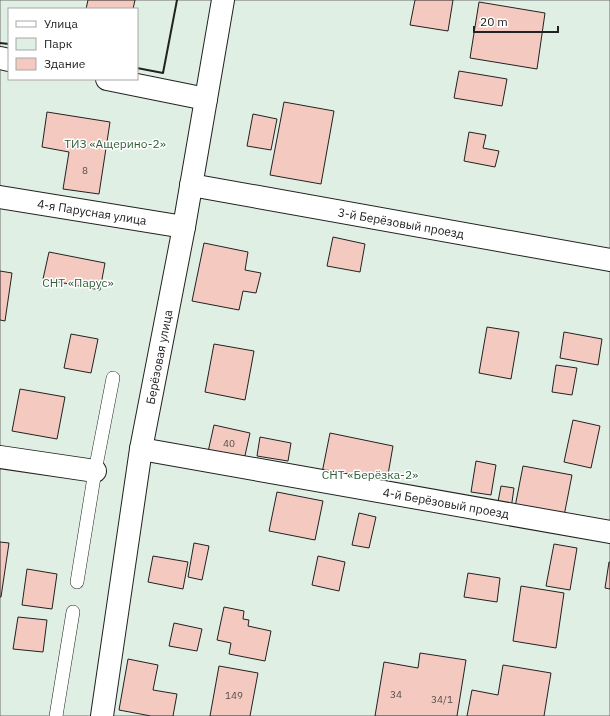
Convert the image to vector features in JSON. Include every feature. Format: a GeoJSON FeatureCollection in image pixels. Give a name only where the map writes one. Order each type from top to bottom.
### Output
{"type":"FeatureCollection","features":[{"type":"Feature","properties":{"kind":"street","name":"Берёзовая улица"},"geometry":{"type":"LineString","coordinates":[[102,716],[141,449],[184,227],[223,0]]}},
{"type":"Feature","properties":{"kind":"street"},"geometry":{"type":"LineString","coordinates":[[112,80],[206,99]]}},
{"type":"Feature","properties":{"kind":"street","name":"3-й Берёзовый проезд"},"geometry":{"type":"LineString","coordinates":[[191,185],[610,260]]}},
{"type":"Feature","properties":{"kind":"street","name":"4-я Парусная улица"},"geometry":{"type":"LineString","coordinates":[[0,197],[184,227]]}},
{"type":"Feature","properties":{"kind":"street","name":"4-й Берёзовый проезд"},"geometry":{"type":"LineString","coordinates":[[141,449],[610,532]]}},
{"type":"Feature","properties":{"kind":"street"},"geometry":{"type":"LineString","coordinates":[[0,456],[95,471]]}},
{"type":"Feature","properties":{"kind":"lane"},"geometry":{"type":"LineString","coordinates":[[77,582],[95,471],[113,378]]}},
{"type":"Feature","properties":{"kind":"lane"},"geometry":{"type":"LineString","coordinates":[[56,716],[73,612]]}},
{"type":"Feature","properties":{"kind":"green space","name":"СНТ «Берёзка-2»"},"geometry":{"type":"Polygon","coordinates":[[[0,0],[610,0],[610,716],[0,716],[0,0]]]}},
{"type":"Feature","properties":{"kind":"building"},"geometry":{"type":"Polygon","coordinates":[[[88,0],[135,0],[133,8],[86,8],[88,0]]]}},
{"type":"Feature","properties":{"kind":"building"},"geometry":{"type":"Polygon","coordinates":[[[415,0],[453,0],[448,31],[410,25],[415,0]]]}},
{"type":"Feature","properties":{"kind":"building"},"geometry":{"type":"Polygon","coordinates":[[[479,2],[545,13],[537,69],[470,58],[479,2]]]}},
{"type":"Feature","properties":{"kind":"building"},"geometry":{"type":"Polygon","coordinates":[[[459,71],[507,79],[502,106],[454,98],[459,71]]]}},
{"type":"Feature","properties":{"kind":"building"},"geometry":{"type":"Polygon","coordinates":[[[284,102],[334,111],[321,184],[270,175],[284,102]]]}},
{"type":"Feature","properties":{"kind":"building"},"geometry":{"type":"Polygon","coordinates":[[[47,112],[110,122],[99,194],[63,189],[69,152],[42,147],[47,112]]]}},
{"type":"Feature","properties":{"kind":"building"},"geometry":{"type":"Polygon","coordinates":[[[253,114],[277,119],[271,150],[247,146],[253,114]]]}},
{"type":"Feature","properties":{"kind":"building"},"geometry":{"type":"Polygon","coordinates":[[[469,132],[486,135],[483,148],[499,151],[495,167],[464,161],[469,132]]]}},
{"type":"Feature","properties":{"kind":"building"},"geometry":{"type":"Polygon","coordinates":[[[333,237],[365,244],[360,272],[327,266],[333,237]]]}},
{"type":"Feature","properties":{"kind":"building"},"geometry":{"type":"Polygon","coordinates":[[[204,243],[248,252],[245,270],[261,273],[256,293],[243,291],[239,310],[192,301],[204,243]]]}},
{"type":"Feature","properties":{"kind":"building"},"geometry":{"type":"Polygon","coordinates":[[[49,252],[105,263],[100,290],[43,279],[49,252]]]}},
{"type":"Feature","properties":{"kind":"building"},"geometry":{"type":"Polygon","coordinates":[[[0,271],[12,273],[5,321],[0,320],[0,271]]]}},
{"type":"Feature","properties":{"kind":"building"},"geometry":{"type":"Polygon","coordinates":[[[487,327],[519,332],[511,379],[479,373],[487,327]]]}},
{"type":"Feature","properties":{"kind":"building"},"geometry":{"type":"Polygon","coordinates":[[[564,332],[602,339],[598,365],[560,358],[564,332]]]}},
{"type":"Feature","properties":{"kind":"building"},"geometry":{"type":"Polygon","coordinates":[[[71,334],[98,339],[91,373],[64,368],[71,334]]]}},
{"type":"Feature","properties":{"kind":"building"},"geometry":{"type":"Polygon","coordinates":[[[214,344],[254,351],[245,400],[205,392],[214,344]]]}},
{"type":"Feature","properties":{"kind":"building"},"geometry":{"type":"Polygon","coordinates":[[[556,365],[577,368],[572,395],[552,392],[556,365]]]}},
{"type":"Feature","properties":{"kind":"building"},"geometry":{"type":"Polygon","coordinates":[[[20,389],[65,397],[57,439],[12,431],[20,389]]]}},
{"type":"Feature","properties":{"kind":"building"},"geometry":{"type":"Polygon","coordinates":[[[573,420],[600,426],[591,468],[564,462],[573,420]]]}},
{"type":"Feature","properties":{"kind":"building"},"geometry":{"type":"Polygon","coordinates":[[[214,425],[250,433],[244,460],[208,452],[214,425]]]}},
{"type":"Feature","properties":{"kind":"building"},"geometry":{"type":"Polygon","coordinates":[[[330,433],[393,446],[386,486],[322,473],[330,433]]]}},
{"type":"Feature","properties":{"kind":"building"},"geometry":{"type":"Polygon","coordinates":[[[260,437],[291,443],[288,461],[257,456],[260,437]]]}},
{"type":"Feature","properties":{"kind":"building"},"geometry":{"type":"Polygon","coordinates":[[[476,461],[496,465],[491,495],[471,492],[476,461]]]}},
{"type":"Feature","properties":{"kind":"building"},"geometry":{"type":"Polygon","coordinates":[[[523,466],[572,475],[564,516],[515,507],[523,466]]]}},
{"type":"Feature","properties":{"kind":"building"},"geometry":{"type":"Polygon","coordinates":[[[501,486],[514,488],[511,509],[497,507],[501,486]]]}},
{"type":"Feature","properties":{"kind":"building"},"geometry":{"type":"Polygon","coordinates":[[[277,492],[323,501],[315,540],[269,531],[277,492]]]}},
{"type":"Feature","properties":{"kind":"building"},"geometry":{"type":"Polygon","coordinates":[[[359,513],[376,517],[369,548],[352,545],[359,513]]]}},
{"type":"Feature","properties":{"kind":"building"},"geometry":{"type":"Polygon","coordinates":[[[0,542],[9,543],[1,597],[0,597],[0,542]]]}},
{"type":"Feature","properties":{"kind":"building"},"geometry":{"type":"Polygon","coordinates":[[[194,543],[209,546],[202,580],[188,577],[194,543]]]}},
{"type":"Feature","properties":{"kind":"building"},"geometry":{"type":"Polygon","coordinates":[[[554,544],[577,548],[570,590],[546,586],[554,544]]]}},
{"type":"Feature","properties":{"kind":"building"},"geometry":{"type":"Polygon","coordinates":[[[153,556],[188,562],[183,589],[148,582],[153,556]]]}},
{"type":"Feature","properties":{"kind":"building"},"geometry":{"type":"Polygon","coordinates":[[[318,556],[345,562],[339,591],[312,585],[318,556]]]}},
{"type":"Feature","properties":{"kind":"building"},"geometry":{"type":"Polygon","coordinates":[[[610,562],[610,589],[605,588],[610,562]]]}},
{"type":"Feature","properties":{"kind":"building"},"geometry":{"type":"Polygon","coordinates":[[[27,569],[57,574],[52,609],[22,605],[27,569]]]}},
{"type":"Feature","properties":{"kind":"building"},"geometry":{"type":"Polygon","coordinates":[[[468,573],[500,578],[497,602],[464,597],[468,573]]]}},
{"type":"Feature","properties":{"kind":"building"},"geometry":{"type":"Polygon","coordinates":[[[521,586],[564,593],[556,648],[513,641],[521,586]]]}},
{"type":"Feature","properties":{"kind":"building"},"geometry":{"type":"Polygon","coordinates":[[[224,607],[244,611],[243,619],[249,620],[248,626],[271,631],[265,661],[229,654],[231,643],[217,640],[224,607]]]}},
{"type":"Feature","properties":{"kind":"building"},"geometry":{"type":"Polygon","coordinates":[[[18,617],[47,620],[43,652],[13,649],[18,617]]]}},
{"type":"Feature","properties":{"kind":"building"},"geometry":{"type":"Polygon","coordinates":[[[174,623],[202,629],[197,651],[169,646],[174,623]]]}},
{"type":"Feature","properties":{"kind":"building"},"geometry":{"type":"Polygon","coordinates":[[[420,653],[466,660],[457,716],[375,716],[384,662],[418,668],[420,653]]]}},
{"type":"Feature","properties":{"kind":"building"},"geometry":{"type":"Polygon","coordinates":[[[128,659],[158,665],[153,690],[177,694],[173,716],[151,716],[119,710],[128,659]]]}},
{"type":"Feature","properties":{"kind":"building"},"geometry":{"type":"Polygon","coordinates":[[[503,665],[551,673],[544,716],[467,716],[472,690],[498,695],[503,665]]]}},
{"type":"Feature","properties":{"kind":"building"},"geometry":{"type":"Polygon","coordinates":[[[219,666],[258,673],[250,716],[210,716],[219,666]]]}},
{"type":"Feature","properties":{"kind":"wall"},"geometry":{"type":"LineString","coordinates":[[138,68],[163,73],[177,0]]}},
{"type":"Feature","properties":{"kind":"wall"},"geometry":{"type":"LineString","coordinates":[[0,43],[8,44]]}},
{"type":"Feature","properties":{"kind":"park label","name":"ТИЗ «Ащерино-2»"},"geometry":{"type":"Point","coordinates":[115,143]}},
{"type":"Feature","properties":{"kind":"park label","name":"СНТ «Парус»"},"geometry":{"type":"Point","coordinates":[78,282]}}]}
